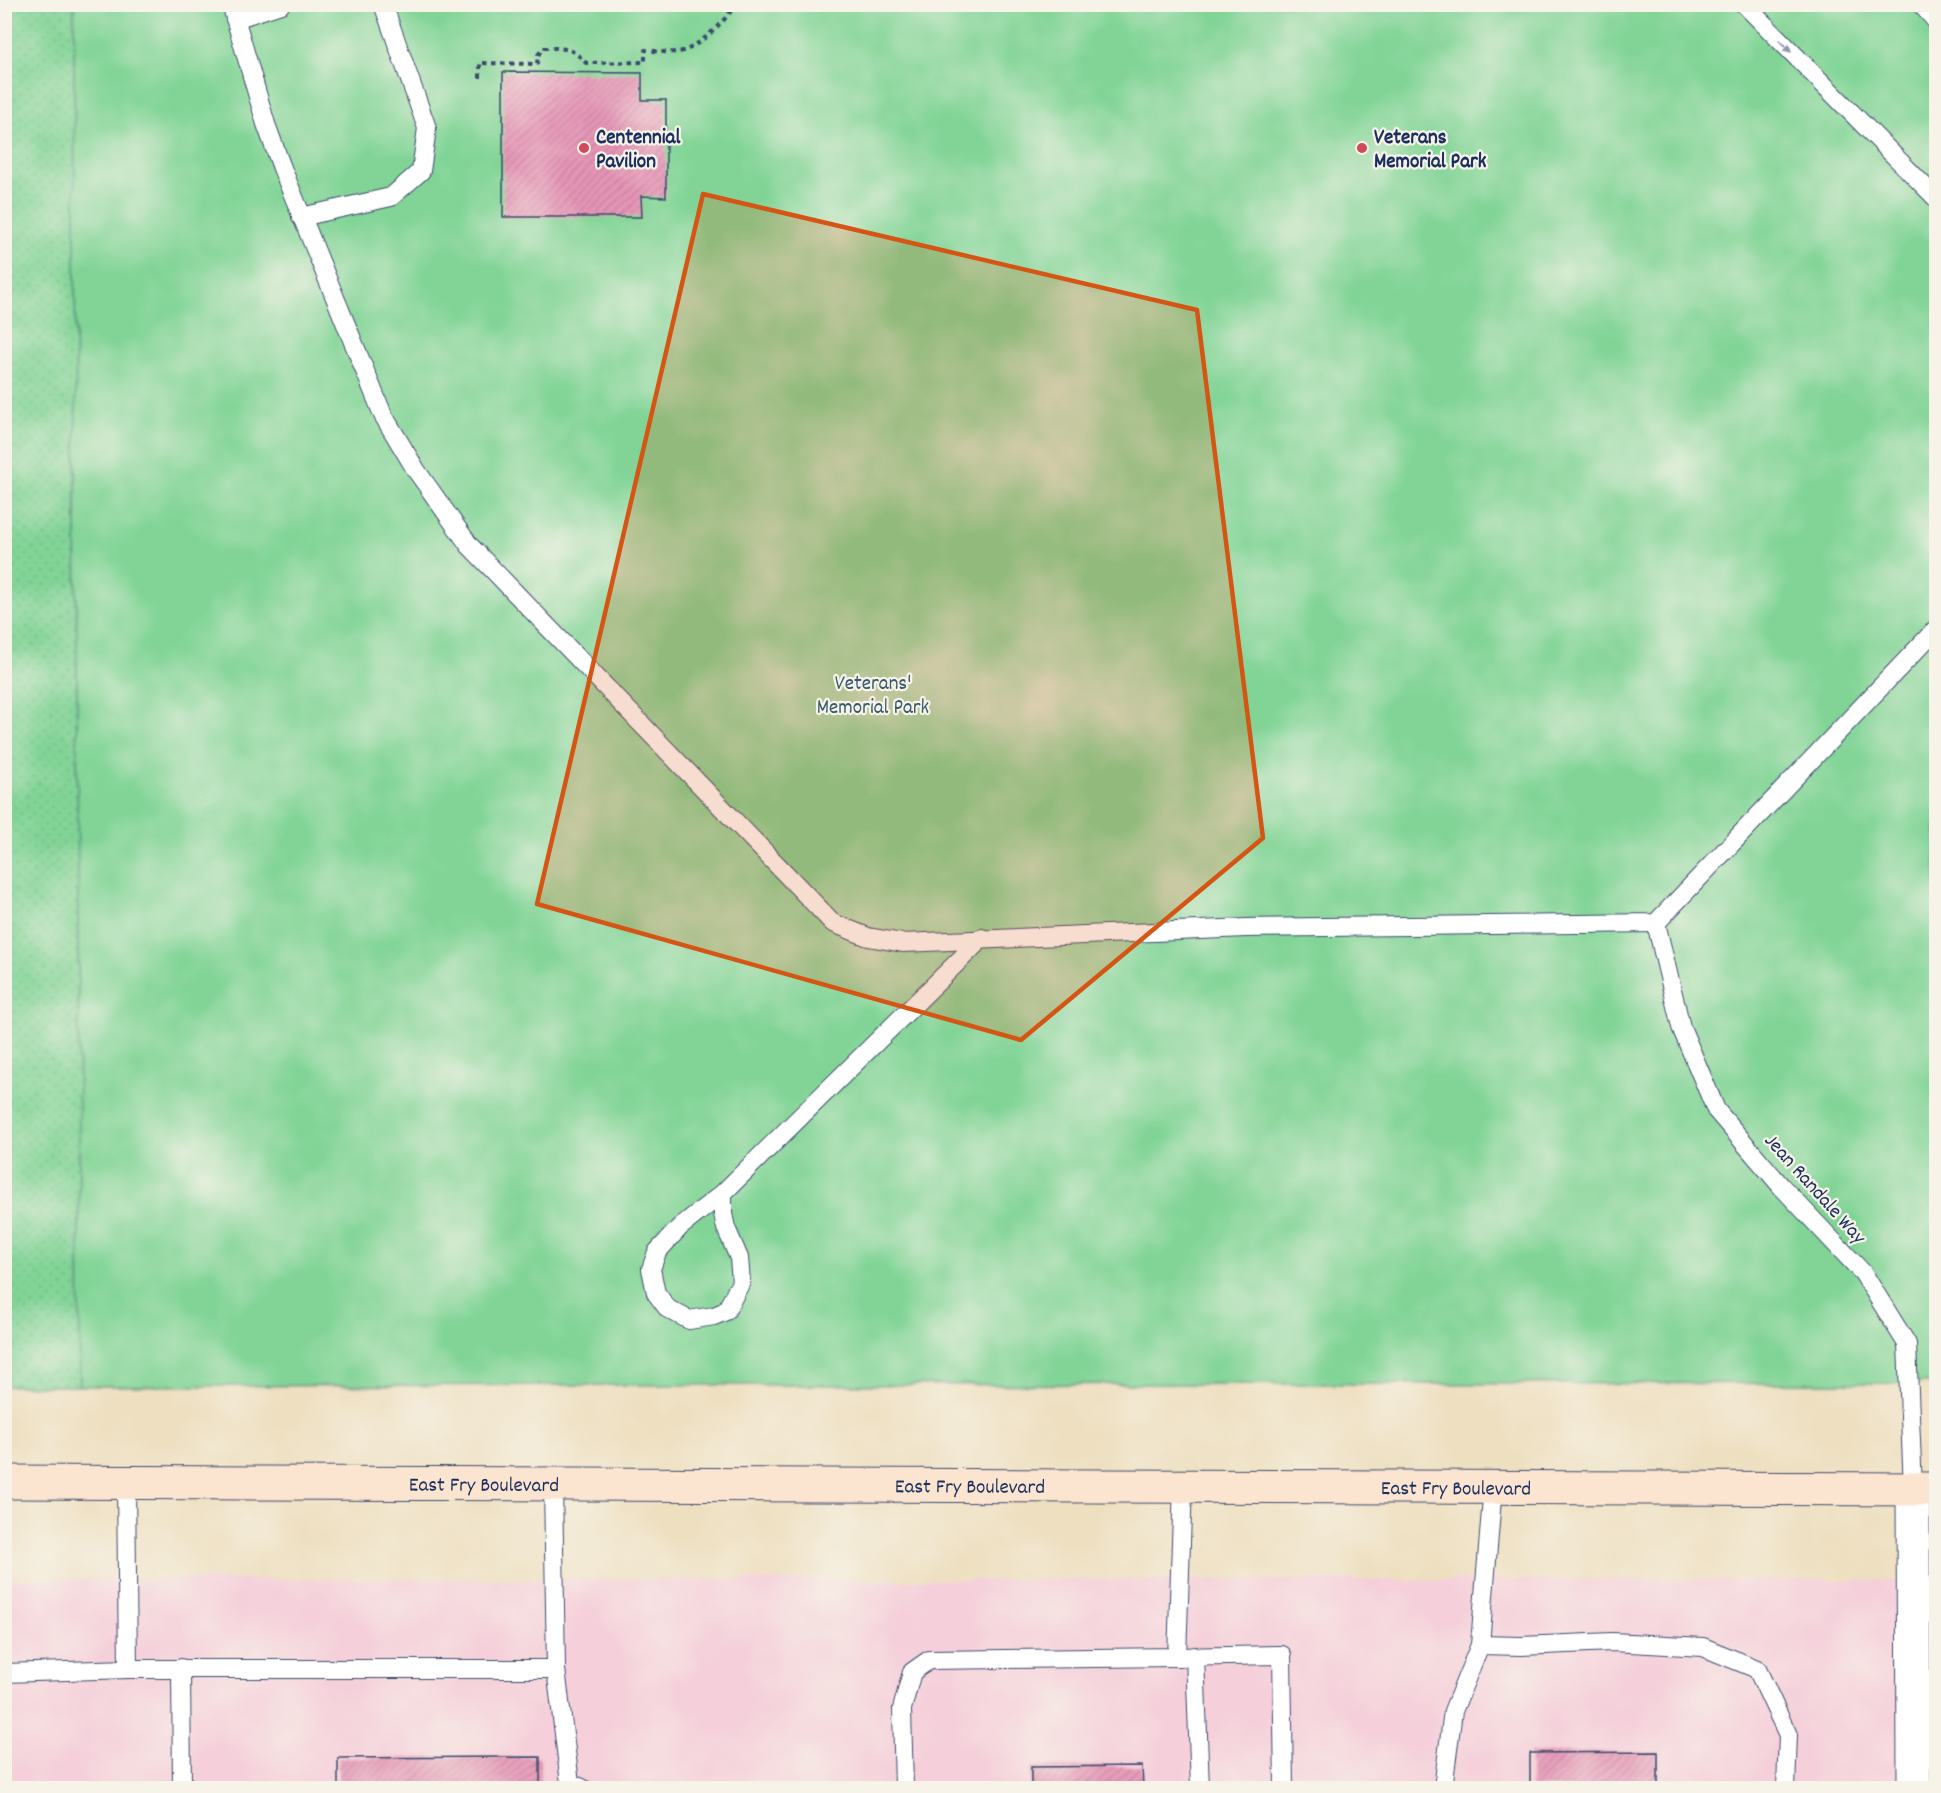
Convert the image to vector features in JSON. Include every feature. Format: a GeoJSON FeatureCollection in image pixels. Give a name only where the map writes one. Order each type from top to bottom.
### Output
{"type":"FeatureCollection","features":[{"type":"Feature","properties":{"kind":"main road","name":"East Fry Boulevard"},"geometry":{"type":"LineString","coordinates":[[4,1482],[1925,1489]]}},
{"type":"Feature","properties":{"kind":"street"},"geometry":{"type":"LineString","coordinates":[[1914,1788],[1925,1489]]}},
{"type":"Feature","properties":{"kind":"lane"},"geometry":{"type":"LineString","coordinates":[[281,4],[233,12],[266,124],[301,217],[383,415],[417,470],[469,545],[832,923],[868,937],[903,943],[1246,928],[1656,923],[1936,629]]}},
{"type":"Feature","properties":{"kind":"lane"},"geometry":{"type":"LineString","coordinates":[[301,217],[391,197],[421,171],[427,128],[383,4]]}},
{"type":"Feature","properties":{"kind":"lane"},"geometry":{"type":"LineString","coordinates":[[1744,4],[1936,198]]}},
{"type":"Feature","properties":{"kind":"lane"},"geometry":{"type":"LineString","coordinates":[[1921,4],[1936,21]]}},
{"type":"Feature","properties":{"kind":"lane","name":"Jean Randale Way"},"geometry":{"type":"LineString","coordinates":[[1656,923],[1681,1027],[1716,1110],[1781,1186],[1863,1273],[1907,1344],[1925,1489]]}},
{"type":"Feature","properties":{"kind":"lane"},"geometry":{"type":"LineString","coordinates":[[723,1193],[723,1214],[726,1228],[739,1258],[741,1282],[726,1311],[714,1316],[689,1320],[668,1309],[656,1293],[651,1269],[657,1252],[680,1227],[723,1193],[982,938]]}},
{"type":"Feature","properties":{"kind":"lane"},"geometry":{"type":"LineString","coordinates":[[126,1482],[128,1670]]}},
{"type":"Feature","properties":{"kind":"lane"},"geometry":{"type":"LineString","coordinates":[[553,1483],[556,1669],[570,1783],[582,1788]]}},
{"type":"Feature","properties":{"kind":"lane"},"geometry":{"type":"LineString","coordinates":[[1183,1486],[1186,1657],[1200,1788]]}},
{"type":"Feature","properties":{"kind":"lane"},"geometry":{"type":"LineString","coordinates":[[1443,1788],[1453,1711],[1480,1645],[1493,1486]]}},
{"type":"Feature","properties":{"kind":"lane"},"geometry":{"type":"LineString","coordinates":[[1480,1645],[1521,1646],[1612,1642],[1703,1647],[1757,1669],[1788,1735],[1786,1788]]}},
{"type":"Feature","properties":{"kind":"lane"},"geometry":{"type":"LineString","coordinates":[[903,1788],[902,1709],[912,1672],[929,1660],[1282,1655],[1284,1788]]}},
{"type":"Feature","properties":{"kind":"lane"},"geometry":{"type":"LineString","coordinates":[[4,1672],[181,1668],[556,1669]]}},
{"type":"Feature","properties":{"kind":"lane"},"geometry":{"type":"LineString","coordinates":[[181,1668],[182,1788]]}},
{"type":"Feature","properties":{"kind":"path"},"geometry":{"type":"LineString","coordinates":[[480,78],[480,63],[537,64],[538,55],[543,48],[562,48],[576,52],[586,63],[645,62],[645,50],[683,51],[698,44],[732,12],[735,4]]}},
{"type":"Feature","properties":{"kind":"highlighted area"},"geometry":{"type":"Polygon","coordinates":[[[703,194],[1197,310],[1263,838],[1021,1040],[537,904],[703,194]]]}},
{"type":"Feature","properties":{"kind":"shaded area"},"geometry":{"type":"Polygon","coordinates":[[[5,1579],[1936,1580],[1936,1788],[5,1788],[5,1579]]]}},
{"type":"Feature","properties":{"kind":"green space"},"geometry":{"type":"Polygon","coordinates":[[[5,5],[74,5],[80,1386],[5,1386],[5,5]]]}},
{"type":"Feature","properties":{"kind":"green space","name":"Veterans' Memorial Park"},"geometry":{"type":"Polygon","coordinates":[[[74,5],[1936,5],[1936,1383],[80,1386],[74,5]]]}},
{"type":"Feature","properties":{"kind":"building","name":"Centennial Pavilion"},"geometry":{"type":"Polygon","coordinates":[[[503,72],[642,73],[642,100],[666,100],[666,197],[641,196],[642,217],[503,217],[503,72]]]}},
{"type":"Feature","properties":{"kind":"building"},"geometry":{"type":"Polygon","coordinates":[[[1658,1752],[1658,1788],[1530,1788],[1530,1753],[1658,1752]]]}},
{"type":"Feature","properties":{"kind":"building"},"geometry":{"type":"Polygon","coordinates":[[[540,1757],[540,1788],[338,1788],[338,1758],[540,1757]]]}},
{"type":"Feature","properties":{"kind":"building"},"geometry":{"type":"Polygon","coordinates":[[[1142,1766],[1143,1788],[1031,1788],[1031,1767],[1142,1766]]]}},
{"type":"Feature","properties":{"kind":"place","name":"Centennial Pavilion"},"geometry":{"type":"Point","coordinates":[584,148]}},
{"type":"Feature","properties":{"kind":"place","name":"Veterans Memorial Park"},"geometry":{"type":"Point","coordinates":[1362,148]}}]}
